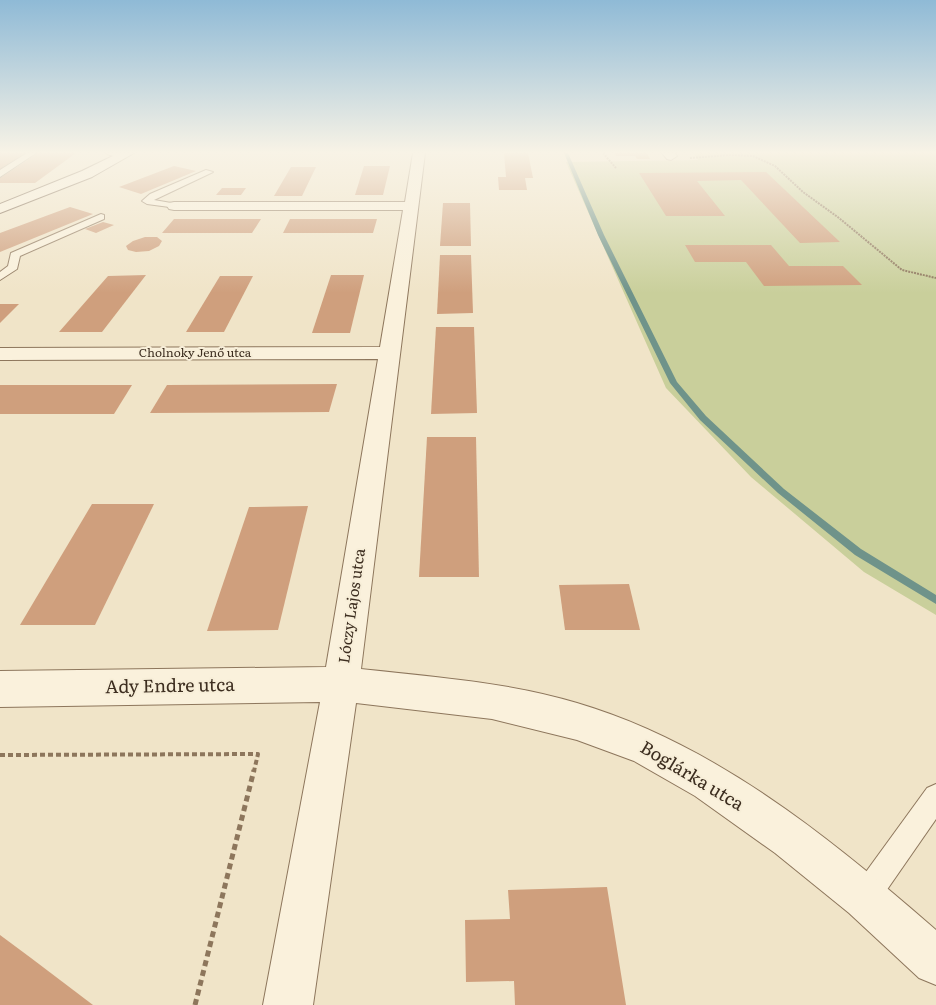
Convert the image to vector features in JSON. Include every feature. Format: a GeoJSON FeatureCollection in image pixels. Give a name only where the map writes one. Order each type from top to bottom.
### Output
{"type":"FeatureCollection","features":[{"type":"Feature","properties":{"kind":"street"},"geometry":{"type":"LineString","coordinates":[[0,209],[23,200]]}},
{"type":"Feature","properties":{"kind":"street","name":"Lóczy Lajos utca"},"geometry":{"type":"LineString","coordinates":[[288,1005],[341,684],[411,200]]}},
{"type":"Feature","properties":{"kind":"street"},"geometry":{"type":"LineString","coordinates":[[174,206],[410,206]]}},
{"type":"Feature","properties":{"kind":"street","name":"Cholnoky Jenő utca"},"geometry":{"type":"LineString","coordinates":[[0,354],[389,353]]}},
{"type":"Feature","properties":{"kind":"street","name":"Ady Endre utca"},"geometry":{"type":"LineString","coordinates":[[0,689],[341,684]]}},
{"type":"Feature","properties":{"kind":"street","name":"Boglárka utca"},"geometry":{"type":"LineString","coordinates":[[341,684],[492,700],[578,721],[645,746],[709,782],[766,821],[865,897],[936,961]]}},
{"type":"Feature","properties":{"kind":"lane"},"geometry":{"type":"LineString","coordinates":[[148,200],[147,201],[174,206]]}},
{"type":"Feature","properties":{"kind":"lane"},"geometry":{"type":"LineString","coordinates":[[0,277],[13,266],[15,255],[101,217]]}},
{"type":"Feature","properties":{"kind":"lane"},"geometry":{"type":"LineString","coordinates":[[865,897],[936,797]]}},
{"type":"Feature","properties":{"kind":"path"},"geometry":{"type":"LineString","coordinates":[[814,200],[902,270],[936,278]]}},
{"type":"Feature","properties":{"kind":"path"},"geometry":{"type":"LineString","coordinates":[[0,755],[258,754],[195,1005]]}},
{"type":"Feature","properties":{"kind":"green space"},"geometry":{"type":"Polygon","coordinates":[[[583,200],[936,200],[936,615],[864,572],[751,477],[666,388],[583,200]]]}},
{"type":"Feature","properties":{"kind":"building"},"geometry":{"type":"Polygon","coordinates":[[[656,200],[712,200],[725,216],[666,216],[656,200]]]}},
{"type":"Feature","properties":{"kind":"building"},"geometry":{"type":"Polygon","coordinates":[[[760,200],[795,200],[840,242],[800,243],[760,200]]]}},
{"type":"Feature","properties":{"kind":"building"},"geometry":{"type":"Polygon","coordinates":[[[443,203],[470,203],[471,246],[440,246],[443,203]]]}},
{"type":"Feature","properties":{"kind":"building"},"geometry":{"type":"Polygon","coordinates":[[[70,207],[93,214],[0,252],[0,233],[70,207]]]}},
{"type":"Feature","properties":{"kind":"building"},"geometry":{"type":"Polygon","coordinates":[[[174,219],[261,219],[252,233],[162,233],[174,219]]]}},
{"type":"Feature","properties":{"kind":"building"},"geometry":{"type":"Polygon","coordinates":[[[290,219],[377,219],[373,233],[283,233],[290,219]]]}},
{"type":"Feature","properties":{"kind":"building"},"geometry":{"type":"Polygon","coordinates":[[[103,222],[114,225],[96,233],[85,229],[103,222]]]}},
{"type":"Feature","properties":{"kind":"building"},"geometry":{"type":"Polygon","coordinates":[[[145,237],[157,237],[162,241],[159,246],[149,251],[136,252],[128,250],[126,246],[133,241],[145,237]]]}},
{"type":"Feature","properties":{"kind":"building"},"geometry":{"type":"Polygon","coordinates":[[[685,245],[771,245],[789,266],[843,266],[862,285],[764,286],[746,262],[695,262],[685,245]]]}},
{"type":"Feature","properties":{"kind":"building"},"geometry":{"type":"Polygon","coordinates":[[[440,255],[471,255],[473,313],[437,314],[440,255]]]}},
{"type":"Feature","properties":{"kind":"building"},"geometry":{"type":"Polygon","coordinates":[[[146,275],[102,332],[59,332],[108,276],[146,275]]]}},
{"type":"Feature","properties":{"kind":"building"},"geometry":{"type":"Polygon","coordinates":[[[331,275],[364,275],[350,333],[312,333],[331,275]]]}},
{"type":"Feature","properties":{"kind":"building"},"geometry":{"type":"Polygon","coordinates":[[[220,276],[253,276],[224,332],[186,332],[220,276]]]}},
{"type":"Feature","properties":{"kind":"building"},"geometry":{"type":"Polygon","coordinates":[[[0,304],[19,304],[0,323],[0,304]]]}},
{"type":"Feature","properties":{"kind":"building"},"geometry":{"type":"Polygon","coordinates":[[[436,327],[474,327],[477,413],[431,414],[436,327]]]}},
{"type":"Feature","properties":{"kind":"building"},"geometry":{"type":"Polygon","coordinates":[[[337,384],[329,412],[150,413],[167,385],[337,384]]]}},
{"type":"Feature","properties":{"kind":"building"},"geometry":{"type":"Polygon","coordinates":[[[0,385],[132,385],[114,414],[0,414],[0,385]]]}},
{"type":"Feature","properties":{"kind":"building"},"geometry":{"type":"Polygon","coordinates":[[[427,437],[476,437],[479,577],[419,577],[427,437]]]}},
{"type":"Feature","properties":{"kind":"building"},"geometry":{"type":"Polygon","coordinates":[[[92,504],[154,504],[95,625],[20,625],[92,504]]]}},
{"type":"Feature","properties":{"kind":"building"},"geometry":{"type":"Polygon","coordinates":[[[308,506],[278,630],[207,631],[249,507],[308,506]]]}},
{"type":"Feature","properties":{"kind":"building"},"geometry":{"type":"Polygon","coordinates":[[[629,584],[640,630],[565,630],[559,585],[629,584]]]}},
{"type":"Feature","properties":{"kind":"building"},"geometry":{"type":"Polygon","coordinates":[[[607,887],[626,1005],[515,1005],[514,981],[466,982],[465,920],[510,919],[508,890],[607,887]]]}},
{"type":"Feature","properties":{"kind":"building"},"geometry":{"type":"Polygon","coordinates":[[[0,935],[31,958],[93,1005],[0,1005],[0,935]]]}},
{"type":"Feature","properties":{"kind":"waterway"},"geometry":{"type":"LineString","coordinates":[[586,200],[601,235],[674,383],[703,418],[781,491],[858,552],[936,600]]}}]}
